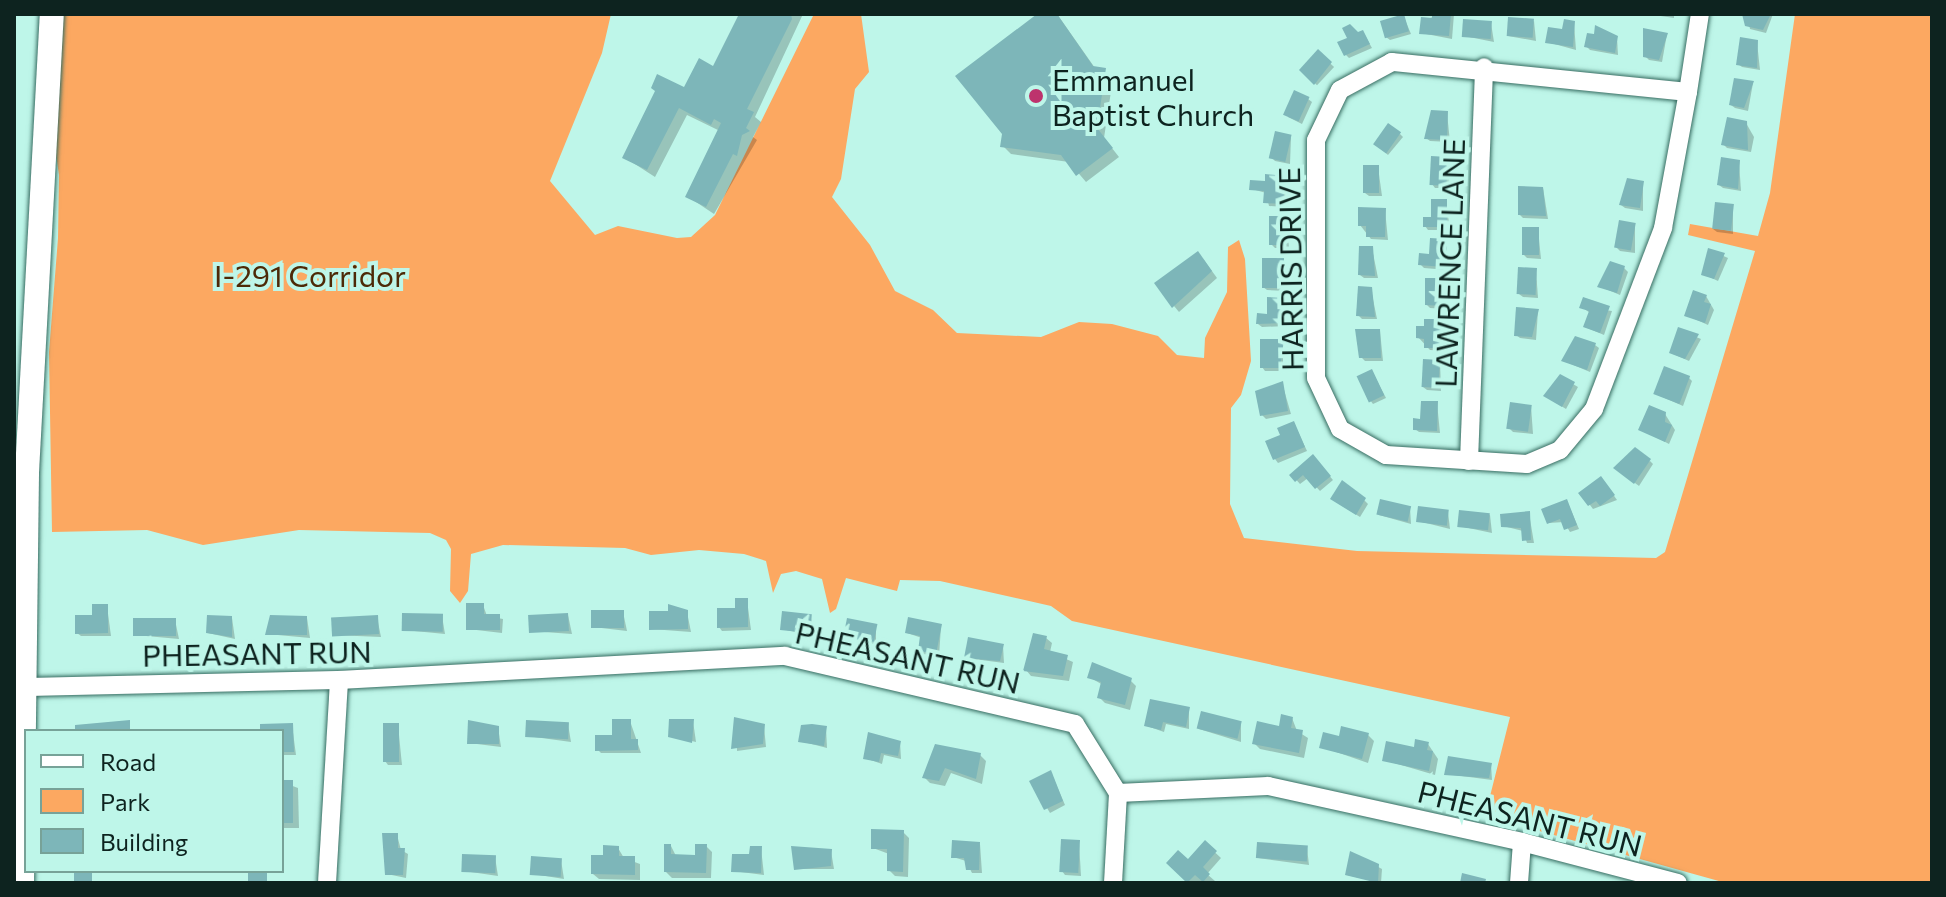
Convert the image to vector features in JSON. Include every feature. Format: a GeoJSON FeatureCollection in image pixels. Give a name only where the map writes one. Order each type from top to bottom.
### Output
{"type":"FeatureCollection","features":[{"type":"Feature","properties":{"kind":"main road"},"geometry":{"type":"LineString","coordinates":[[24,729],[20,472],[52,14]]}},
{"type":"Feature","properties":{"kind":"main road"},"geometry":{"type":"LineString","coordinates":[[19,871],[24,740]]}},
{"type":"Feature","properties":{"kind":"street","name":"HARRIS DRIVE"},"geometry":{"type":"LineString","coordinates":[[1688,92],[1484,67],[1392,62],[1340,90],[1316,140],[1316,378],[1340,429],[1386,455],[1527,464],[1560,450],[1594,409],[1663,228],[1688,92],[1700,14]]}},
{"type":"Feature","properties":{"kind":"street","name":"LAWRENCE LANE"},"geometry":{"type":"LineString","coordinates":[[1469,461],[1484,67]]}},
{"type":"Feature","properties":{"kind":"street","name":"PHEASANT RUN"},"geometry":{"type":"LineString","coordinates":[[26,687],[339,680],[785,656],[1075,724],[1118,793],[1268,786],[1522,842],[1678,883]]}},
{"type":"Feature","properties":{"kind":"street"},"geometry":{"type":"LineString","coordinates":[[327,883],[339,680]]}},
{"type":"Feature","properties":{"kind":"street"},"geometry":{"type":"LineString","coordinates":[[1113,883],[1118,793]]}},
{"type":"Feature","properties":{"kind":"street"},"geometry":{"type":"LineString","coordinates":[[1519,883],[1522,842]]}},
{"type":"Feature","properties":{"kind":"green space","name":"I-291 Corridor"},"geometry":{"type":"Polygon","coordinates":[[[61,14],[611,14],[602,53],[550,181],[595,235],[618,226],[677,238],[691,237],[715,215],[814,14],[861,14],[869,72],[855,89],[841,179],[832,197],[870,245],[895,291],[933,310],[957,333],[1041,337],[1079,322],[1112,324],[1158,336],[1177,355],[1204,358],[1205,338],[1227,292],[1228,247],[1239,240],[1245,259],[1251,361],[1241,395],[1231,408],[1230,504],[1244,538],[1357,551],[1656,558],[1665,552],[1755,251],[1688,235],[1690,224],[1758,236],[1770,193],[1795,14],[1932,14],[1932,883],[1726,883],[1485,816],[1510,717],[1072,621],[1051,606],[940,581],[900,580],[897,591],[846,578],[836,609],[830,613],[822,579],[796,571],[781,574],[773,593],[766,561],[744,554],[699,550],[651,555],[625,548],[503,545],[471,554],[468,591],[460,603],[450,591],[451,549],[446,540],[430,533],[299,530],[203,545],[147,530],[52,532],[49,352],[58,238],[59,175],[54,141],[61,14]]]}},
{"type":"Feature","properties":{"kind":"building"},"geometry":{"type":"Polygon","coordinates":[[[739,14],[791,14],[792,19],[747,109],[754,112],[746,128],[750,131],[742,135],[737,156],[733,154],[706,207],[685,197],[721,123],[714,119],[711,125],[679,108],[647,170],[622,158],[655,91],[651,88],[657,74],[684,87],[699,58],[713,66],[739,14]]]}},
{"type":"Feature","properties":{"kind":"building","name":"Emmanuel Baptist Church"},"geometry":{"type":"Polygon","coordinates":[[[1037,14],[1057,14],[1093,66],[1106,68],[1097,128],[1113,148],[1076,176],[1061,155],[1000,147],[1002,134],[955,76],[1037,14]]]}},
{"type":"Feature","properties":{"kind":"building"},"geometry":{"type":"Polygon","coordinates":[[[1404,14],[1409,31],[1385,38],[1380,21],[1404,14]]]}},
{"type":"Feature","properties":{"kind":"building"},"geometry":{"type":"Polygon","coordinates":[[[1432,14],[1451,14],[1449,36],[1419,34],[1421,17],[1432,18],[1432,14]]]}},
{"type":"Feature","properties":{"kind":"building"},"geometry":{"type":"Polygon","coordinates":[[[1742,14],[1771,14],[1763,30],[1745,26],[1742,14]]]}},
{"type":"Feature","properties":{"kind":"building"},"geometry":{"type":"Polygon","coordinates":[[[1508,17],[1534,19],[1533,38],[1507,36],[1508,17]]]}},
{"type":"Feature","properties":{"kind":"building"},"geometry":{"type":"Polygon","coordinates":[[[1463,19],[1492,21],[1491,39],[1462,37],[1463,19]]]}},
{"type":"Feature","properties":{"kind":"building"},"geometry":{"type":"Polygon","coordinates":[[[1564,19],[1575,21],[1573,47],[1545,43],[1548,27],[1562,29],[1564,19]]]}},
{"type":"Feature","properties":{"kind":"building"},"geometry":{"type":"Polygon","coordinates":[[[1350,24],[1358,32],[1363,30],[1370,44],[1344,56],[1337,42],[1347,38],[1342,28],[1350,24]]]}},
{"type":"Feature","properties":{"kind":"building"},"geometry":{"type":"Polygon","coordinates":[[[1595,25],[1618,36],[1615,53],[1584,47],[1587,33],[1594,34],[1595,25]]]}},
{"type":"Feature","properties":{"kind":"building"},"geometry":{"type":"Polygon","coordinates":[[[1643,28],[1668,33],[1659,60],[1643,57],[1643,28]]]}},
{"type":"Feature","properties":{"kind":"building"},"geometry":{"type":"Polygon","coordinates":[[[1740,37],[1758,40],[1757,68],[1736,65],[1740,37]]]}},
{"type":"Feature","properties":{"kind":"building"},"geometry":{"type":"Polygon","coordinates":[[[1318,49],[1332,62],[1314,85],[1299,70],[1318,49]]]}},
{"type":"Feature","properties":{"kind":"building"},"geometry":{"type":"Polygon","coordinates":[[[1734,78],[1754,81],[1744,108],[1729,105],[1734,78]]]}},
{"type":"Feature","properties":{"kind":"building"},"geometry":{"type":"Polygon","coordinates":[[[1294,90],[1310,97],[1299,122],[1283,115],[1294,90]]]}},
{"type":"Feature","properties":{"kind":"building"},"geometry":{"type":"Polygon","coordinates":[[[1431,110],[1448,111],[1447,140],[1424,139],[1431,110]]]}},
{"type":"Feature","properties":{"kind":"building"},"geometry":{"type":"Polygon","coordinates":[[[1727,117],[1747,121],[1748,150],[1721,145],[1727,117]]]}},
{"type":"Feature","properties":{"kind":"building"},"geometry":{"type":"Polygon","coordinates":[[[1388,123],[1401,132],[1386,153],[1373,144],[1388,123]]]}},
{"type":"Feature","properties":{"kind":"building"},"geometry":{"type":"Polygon","coordinates":[[[1275,131],[1292,135],[1285,162],[1269,158],[1275,131]]]}},
{"type":"Feature","properties":{"kind":"building"},"geometry":{"type":"Polygon","coordinates":[[[1431,156],[1448,157],[1446,186],[1429,185],[1431,156]]]}},
{"type":"Feature","properties":{"kind":"building"},"geometry":{"type":"Polygon","coordinates":[[[1721,157],[1740,160],[1738,189],[1717,185],[1721,157]]]}},
{"type":"Feature","properties":{"kind":"building"},"geometry":{"type":"Polygon","coordinates":[[[1363,165],[1379,165],[1379,193],[1363,193],[1363,165]]]}},
{"type":"Feature","properties":{"kind":"building"},"geometry":{"type":"Polygon","coordinates":[[[1265,174],[1286,176],[1283,204],[1263,203],[1264,191],[1249,190],[1250,180],[1265,181],[1265,174]]]}},
{"type":"Feature","properties":{"kind":"building"},"geometry":{"type":"Polygon","coordinates":[[[1627,178],[1644,181],[1640,208],[1619,205],[1627,178]]]}},
{"type":"Feature","properties":{"kind":"building"},"geometry":{"type":"Polygon","coordinates":[[[1518,186],[1543,187],[1546,216],[1518,215],[1518,186]]]}},
{"type":"Feature","properties":{"kind":"building"},"geometry":{"type":"Polygon","coordinates":[[[1431,199],[1447,199],[1447,227],[1423,227],[1423,217],[1431,217],[1431,199]]]}},
{"type":"Feature","properties":{"kind":"building"},"geometry":{"type":"Polygon","coordinates":[[[1715,202],[1734,204],[1731,231],[1712,229],[1715,202]]]}},
{"type":"Feature","properties":{"kind":"building"},"geometry":{"type":"Polygon","coordinates":[[[1358,207],[1386,208],[1385,237],[1366,237],[1366,226],[1358,226],[1358,207]]]}},
{"type":"Feature","properties":{"kind":"building"},"geometry":{"type":"Polygon","coordinates":[[[1269,216],[1287,216],[1287,245],[1269,245],[1269,216]]]}},
{"type":"Feature","properties":{"kind":"building"},"geometry":{"type":"Polygon","coordinates":[[[1619,220],[1636,223],[1631,251],[1614,248],[1619,220]]]}},
{"type":"Feature","properties":{"kind":"building"},"geometry":{"type":"Polygon","coordinates":[[[1522,227],[1539,227],[1539,255],[1522,255],[1522,227]]]}},
{"type":"Feature","properties":{"kind":"building"},"geometry":{"type":"Polygon","coordinates":[[[1430,238],[1447,239],[1445,267],[1418,265],[1419,253],[1429,254],[1430,238]]]}},
{"type":"Feature","properties":{"kind":"building"},"geometry":{"type":"Polygon","coordinates":[[[1359,246],[1373,246],[1375,276],[1358,275],[1359,246]]]}},
{"type":"Feature","properties":{"kind":"building"},"geometry":{"type":"Polygon","coordinates":[[[1708,248],[1725,253],[1714,279],[1701,275],[1708,248]]]}},
{"type":"Feature","properties":{"kind":"building"},"geometry":{"type":"Polygon","coordinates":[[[1198,251],[1212,271],[1172,308],[1154,283],[1198,251]]]}},
{"type":"Feature","properties":{"kind":"building"},"geometry":{"type":"Polygon","coordinates":[[[1262,258],[1284,258],[1284,288],[1262,288],[1262,258]]]}},
{"type":"Feature","properties":{"kind":"building"},"geometry":{"type":"Polygon","coordinates":[[[1610,261],[1625,266],[1617,293],[1597,287],[1610,261]]]}},
{"type":"Feature","properties":{"kind":"building"},"geometry":{"type":"Polygon","coordinates":[[[1518,267],[1537,268],[1536,295],[1517,294],[1518,267]]]}},
{"type":"Feature","properties":{"kind":"building"},"geometry":{"type":"Polygon","coordinates":[[[1425,278],[1440,278],[1443,306],[1425,305],[1425,278]]]}},
{"type":"Feature","properties":{"kind":"building"},"geometry":{"type":"Polygon","coordinates":[[[1358,286],[1372,287],[1375,317],[1356,316],[1358,286]]]}},
{"type":"Feature","properties":{"kind":"building"},"geometry":{"type":"Polygon","coordinates":[[[1693,290],[1707,295],[1704,302],[1711,304],[1705,323],[1684,316],[1693,290]]]}},
{"type":"Feature","properties":{"kind":"building"},"geometry":{"type":"Polygon","coordinates":[[[1267,297],[1282,298],[1285,323],[1256,324],[1257,313],[1267,314],[1267,297]]]}},
{"type":"Feature","properties":{"kind":"building"},"geometry":{"type":"Polygon","coordinates":[[[1583,297],[1610,306],[1600,333],[1583,327],[1589,311],[1579,308],[1583,297]]]}},
{"type":"Feature","properties":{"kind":"building"},"geometry":{"type":"Polygon","coordinates":[[[1516,307],[1539,309],[1532,337],[1514,336],[1516,307]]]}},
{"type":"Feature","properties":{"kind":"building"},"geometry":{"type":"Polygon","coordinates":[[[1424,319],[1442,319],[1441,348],[1424,348],[1424,339],[1416,338],[1416,326],[1424,326],[1424,319]]]}},
{"type":"Feature","properties":{"kind":"building"},"geometry":{"type":"Polygon","coordinates":[[[1678,327],[1699,334],[1685,359],[1669,353],[1678,327]]]}},
{"type":"Feature","properties":{"kind":"building"},"geometry":{"type":"Polygon","coordinates":[[[1355,329],[1380,329],[1381,358],[1359,358],[1355,329]]]}},
{"type":"Feature","properties":{"kind":"building"},"geometry":{"type":"Polygon","coordinates":[[[1575,336],[1596,343],[1587,370],[1561,361],[1575,336]]]}},
{"type":"Feature","properties":{"kind":"building"},"geometry":{"type":"Polygon","coordinates":[[[1260,339],[1284,339],[1280,368],[1260,368],[1260,339]]]}},
{"type":"Feature","properties":{"kind":"building"},"geometry":{"type":"Polygon","coordinates":[[[1423,359],[1440,360],[1439,388],[1422,387],[1423,359]]]}},
{"type":"Feature","properties":{"kind":"building"},"geometry":{"type":"Polygon","coordinates":[[[1664,366],[1690,376],[1679,404],[1653,394],[1664,366]]]}},
{"type":"Feature","properties":{"kind":"building"},"geometry":{"type":"Polygon","coordinates":[[[1372,369],[1384,395],[1369,402],[1357,376],[1372,369]]]}},
{"type":"Feature","properties":{"kind":"building"},"geometry":{"type":"Polygon","coordinates":[[[1560,374],[1575,382],[1562,407],[1543,396],[1560,374]]]}},
{"type":"Feature","properties":{"kind":"building"},"geometry":{"type":"Polygon","coordinates":[[[1283,381],[1288,411],[1260,416],[1255,391],[1283,381]]]}},
{"type":"Feature","properties":{"kind":"building"},"geometry":{"type":"Polygon","coordinates":[[[1421,401],[1438,401],[1437,431],[1413,430],[1413,418],[1420,419],[1421,401]]]}},
{"type":"Feature","properties":{"kind":"building"},"geometry":{"type":"Polygon","coordinates":[[[1510,402],[1532,405],[1528,432],[1506,429],[1510,402]]]}},
{"type":"Feature","properties":{"kind":"building"},"geometry":{"type":"Polygon","coordinates":[[[1649,405],[1666,412],[1665,422],[1672,425],[1665,442],[1638,430],[1649,405]]]}},
{"type":"Feature","properties":{"kind":"building"},"geometry":{"type":"Polygon","coordinates":[[[1294,421],[1305,447],[1273,460],[1265,441],[1280,435],[1277,428],[1294,421]]]}},
{"type":"Feature","properties":{"kind":"building"},"geometry":{"type":"Polygon","coordinates":[[[1635,447],[1651,459],[1634,484],[1613,468],[1635,447]]]}},
{"type":"Feature","properties":{"kind":"building"},"geometry":{"type":"Polygon","coordinates":[[[1313,454],[1331,476],[1315,489],[1303,475],[1295,482],[1289,475],[1313,454]]]}},
{"type":"Feature","properties":{"kind":"building"},"geometry":{"type":"Polygon","coordinates":[[[1601,476],[1615,495],[1600,506],[1596,501],[1588,506],[1578,493],[1601,476]]]}},
{"type":"Feature","properties":{"kind":"building"},"geometry":{"type":"Polygon","coordinates":[[[1342,480],[1366,498],[1356,515],[1330,499],[1342,480]]]}},
{"type":"Feature","properties":{"kind":"building"},"geometry":{"type":"Polygon","coordinates":[[[1380,499],[1411,506],[1408,522],[1376,515],[1380,499]]]}},
{"type":"Feature","properties":{"kind":"building"},"geometry":{"type":"Polygon","coordinates":[[[1567,499],[1577,525],[1564,530],[1560,519],[1547,524],[1541,509],[1567,499]]]}},
{"type":"Feature","properties":{"kind":"building"},"geometry":{"type":"Polygon","coordinates":[[[1418,506],[1449,510],[1447,526],[1416,522],[1418,506]]]}},
{"type":"Feature","properties":{"kind":"building"},"geometry":{"type":"Polygon","coordinates":[[[1459,510],[1490,513],[1488,530],[1457,527],[1459,510]]]}},
{"type":"Feature","properties":{"kind":"building"},"geometry":{"type":"Polygon","coordinates":[[[1530,511],[1531,540],[1522,541],[1521,528],[1501,527],[1500,514],[1530,511]]]}},
{"type":"Feature","properties":{"kind":"building"},"geometry":{"type":"Polygon","coordinates":[[[735,598],[748,598],[748,627],[717,628],[717,608],[735,608],[735,598]]]}},
{"type":"Feature","properties":{"kind":"building"},"geometry":{"type":"Polygon","coordinates":[[[466,603],[484,603],[484,614],[500,614],[500,630],[466,630],[466,603]]]}},
{"type":"Feature","properties":{"kind":"building"},"geometry":{"type":"Polygon","coordinates":[[[92,604],[108,604],[108,633],[75,634],[75,615],[92,615],[92,604]]]}},
{"type":"Feature","properties":{"kind":"building"},"geometry":{"type":"Polygon","coordinates":[[[668,604],[688,610],[688,629],[649,630],[649,611],[668,611],[668,604]]]}},
{"type":"Feature","properties":{"kind":"building"},"geometry":{"type":"Polygon","coordinates":[[[591,610],[624,610],[624,628],[591,628],[591,610]]]}},
{"type":"Feature","properties":{"kind":"building"},"geometry":{"type":"Polygon","coordinates":[[[782,611],[812,614],[810,633],[780,630],[782,611]]]}},
{"type":"Feature","properties":{"kind":"building"},"geometry":{"type":"Polygon","coordinates":[[[402,613],[443,614],[443,632],[402,631],[402,613]]]}},
{"type":"Feature","properties":{"kind":"building"},"geometry":{"type":"Polygon","coordinates":[[[568,613],[569,631],[529,633],[528,615],[568,613]]]}},
{"type":"Feature","properties":{"kind":"building"},"geometry":{"type":"Polygon","coordinates":[[[207,615],[232,616],[232,637],[206,633],[207,615]]]}},
{"type":"Feature","properties":{"kind":"building"},"geometry":{"type":"Polygon","coordinates":[[[270,615],[307,616],[307,635],[265,635],[270,615]]]}},
{"type":"Feature","properties":{"kind":"building"},"geometry":{"type":"Polygon","coordinates":[[[378,615],[379,634],[332,636],[331,617],[378,615]]]}},
{"type":"Feature","properties":{"kind":"building"},"geometry":{"type":"Polygon","coordinates":[[[908,617],[942,624],[936,654],[918,651],[920,636],[905,633],[908,617]]]}},
{"type":"Feature","properties":{"kind":"building"},"geometry":{"type":"Polygon","coordinates":[[[133,618],[176,618],[176,636],[133,636],[133,618]]]}},
{"type":"Feature","properties":{"kind":"building"},"geometry":{"type":"Polygon","coordinates":[[[847,618],[877,624],[874,643],[843,637],[847,618]]]}},
{"type":"Feature","properties":{"kind":"building"},"geometry":{"type":"Polygon","coordinates":[[[1033,633],[1047,636],[1044,649],[1068,655],[1063,676],[1023,671],[1033,633]]]}},
{"type":"Feature","properties":{"kind":"building"},"geometry":{"type":"Polygon","coordinates":[[[968,637],[1004,644],[1000,661],[964,658],[968,637]]]}},
{"type":"Feature","properties":{"kind":"building"},"geometry":{"type":"Polygon","coordinates":[[[1092,662],[1132,678],[1125,705],[1097,698],[1101,682],[1087,678],[1092,662]]]}},
{"type":"Feature","properties":{"kind":"building"},"geometry":{"type":"Polygon","coordinates":[[[1150,699],[1190,707],[1186,727],[1163,722],[1161,730],[1144,726],[1150,699]]]}},
{"type":"Feature","properties":{"kind":"building"},"geometry":{"type":"Polygon","coordinates":[[[1201,711],[1242,721],[1237,739],[1197,728],[1201,711]]]}},
{"type":"Feature","properties":{"kind":"building"},"geometry":{"type":"Polygon","coordinates":[[[1281,714],[1293,717],[1291,728],[1303,730],[1299,753],[1252,744],[1257,721],[1279,726],[1281,714]]]}},
{"type":"Feature","properties":{"kind":"building"},"geometry":{"type":"Polygon","coordinates":[[[734,717],[765,724],[763,744],[731,749],[734,717]]]}},
{"type":"Feature","properties":{"kind":"building"},"geometry":{"type":"Polygon","coordinates":[[[612,719],[631,719],[631,739],[638,739],[638,750],[595,751],[595,735],[612,735],[612,719]]]}},
{"type":"Feature","properties":{"kind":"building"},"geometry":{"type":"Polygon","coordinates":[[[669,719],[694,719],[692,743],[668,737],[669,719]]]}},
{"type":"Feature","properties":{"kind":"building"},"geometry":{"type":"Polygon","coordinates":[[[130,720],[130,729],[75,729],[75,725],[130,720]]]}},
{"type":"Feature","properties":{"kind":"building"},"geometry":{"type":"Polygon","coordinates":[[[468,720],[499,726],[499,744],[467,744],[468,720]]]}},
{"type":"Feature","properties":{"kind":"building"},"geometry":{"type":"Polygon","coordinates":[[[526,720],[569,722],[568,739],[525,737],[526,720]]]}},
{"type":"Feature","properties":{"kind":"building"},"geometry":{"type":"Polygon","coordinates":[[[293,723],[294,752],[284,752],[284,729],[260,729],[260,724],[293,723]]]}},
{"type":"Feature","properties":{"kind":"building"},"geometry":{"type":"Polygon","coordinates":[[[383,723],[399,723],[399,762],[383,762],[383,723]]]}},
{"type":"Feature","properties":{"kind":"building"},"geometry":{"type":"Polygon","coordinates":[[[801,725],[827,726],[824,746],[798,742],[801,725]]]}},
{"type":"Feature","properties":{"kind":"building"},"geometry":{"type":"Polygon","coordinates":[[[1341,726],[1369,733],[1362,759],[1319,748],[1323,732],[1339,736],[1341,726]]]}},
{"type":"Feature","properties":{"kind":"building"},"geometry":{"type":"Polygon","coordinates":[[[868,732],[901,741],[898,756],[881,753],[879,762],[863,759],[868,732]]]}},
{"type":"Feature","properties":{"kind":"building"},"geometry":{"type":"Polygon","coordinates":[[[1415,739],[1429,742],[1427,750],[1433,751],[1429,771],[1382,761],[1386,741],[1414,747],[1415,739]]]}},
{"type":"Feature","properties":{"kind":"building"},"geometry":{"type":"Polygon","coordinates":[[[935,744],[981,753],[976,779],[945,768],[939,781],[922,778],[935,744]]]}},
{"type":"Feature","properties":{"kind":"building"},"geometry":{"type":"Polygon","coordinates":[[[1448,756],[1492,763],[1489,778],[1444,775],[1448,756]]]}},
{"type":"Feature","properties":{"kind":"building"},"geometry":{"type":"Polygon","coordinates":[[[1051,770],[1063,801],[1044,810],[1029,781],[1051,770]]]}},
{"type":"Feature","properties":{"kind":"building"},"geometry":{"type":"Polygon","coordinates":[[[284,780],[293,780],[293,823],[284,823],[284,780]]]}},
{"type":"Feature","properties":{"kind":"building"},"geometry":{"type":"Polygon","coordinates":[[[871,829],[904,830],[903,872],[887,871],[887,849],[871,849],[871,829]]]}},
{"type":"Feature","properties":{"kind":"building"},"geometry":{"type":"Polygon","coordinates":[[[382,833],[398,833],[398,848],[405,848],[403,875],[385,875],[382,833]]]}},
{"type":"Feature","properties":{"kind":"building"},"geometry":{"type":"Polygon","coordinates":[[[1061,839],[1080,840],[1078,873],[1059,872],[1061,839]]]}},
{"type":"Feature","properties":{"kind":"building"},"geometry":{"type":"Polygon","coordinates":[[[952,840],[980,842],[979,870],[966,870],[964,858],[951,858],[952,840]]]}},
{"type":"Feature","properties":{"kind":"building"},"geometry":{"type":"Polygon","coordinates":[[[1205,840],[1217,851],[1203,867],[1210,874],[1203,882],[1195,875],[1187,883],[1166,863],[1178,850],[1188,859],[1205,840]]]}},
{"type":"Feature","properties":{"kind":"building"},"geometry":{"type":"Polygon","coordinates":[[[1257,842],[1308,846],[1307,862],[1256,858],[1257,842]]]}},
{"type":"Feature","properties":{"kind":"building"},"geometry":{"type":"Polygon","coordinates":[[[664,844],[671,844],[671,854],[695,855],[695,844],[707,844],[706,873],[664,872],[664,844]]]}},
{"type":"Feature","properties":{"kind":"building"},"geometry":{"type":"Polygon","coordinates":[[[603,845],[619,846],[619,856],[635,856],[635,875],[591,874],[591,855],[603,855],[603,845]]]}},
{"type":"Feature","properties":{"kind":"building"},"geometry":{"type":"Polygon","coordinates":[[[750,846],[762,846],[761,873],[731,872],[732,854],[749,854],[750,846]]]}},
{"type":"Feature","properties":{"kind":"building"},"geometry":{"type":"Polygon","coordinates":[[[791,846],[832,849],[831,866],[794,870],[791,846]]]}},
{"type":"Feature","properties":{"kind":"building"},"geometry":{"type":"Polygon","coordinates":[[[1350,851],[1379,864],[1378,883],[1345,875],[1350,851]]]}},
{"type":"Feature","properties":{"kind":"building"},"geometry":{"type":"Polygon","coordinates":[[[462,854],[496,855],[495,873],[461,872],[462,854]]]}},
{"type":"Feature","properties":{"kind":"building"},"geometry":{"type":"Polygon","coordinates":[[[531,856],[562,858],[561,877],[530,875],[531,856]]]}},
{"type":"Feature","properties":{"kind":"building"},"geometry":{"type":"Polygon","coordinates":[[[74,873],[92,873],[92,883],[74,883],[74,873]]]}},
{"type":"Feature","properties":{"kind":"building"},"geometry":{"type":"Polygon","coordinates":[[[248,873],[267,873],[267,883],[248,883],[248,873]]]}},
{"type":"Feature","properties":{"kind":"building"},"geometry":{"type":"Polygon","coordinates":[[[1462,873],[1486,879],[1485,883],[1460,883],[1462,873]]]}},
{"type":"Feature","properties":{"kind":"place","name":"Emmanuel Baptist Church"},"geometry":{"type":"Point","coordinates":[1036,96]}}]}
